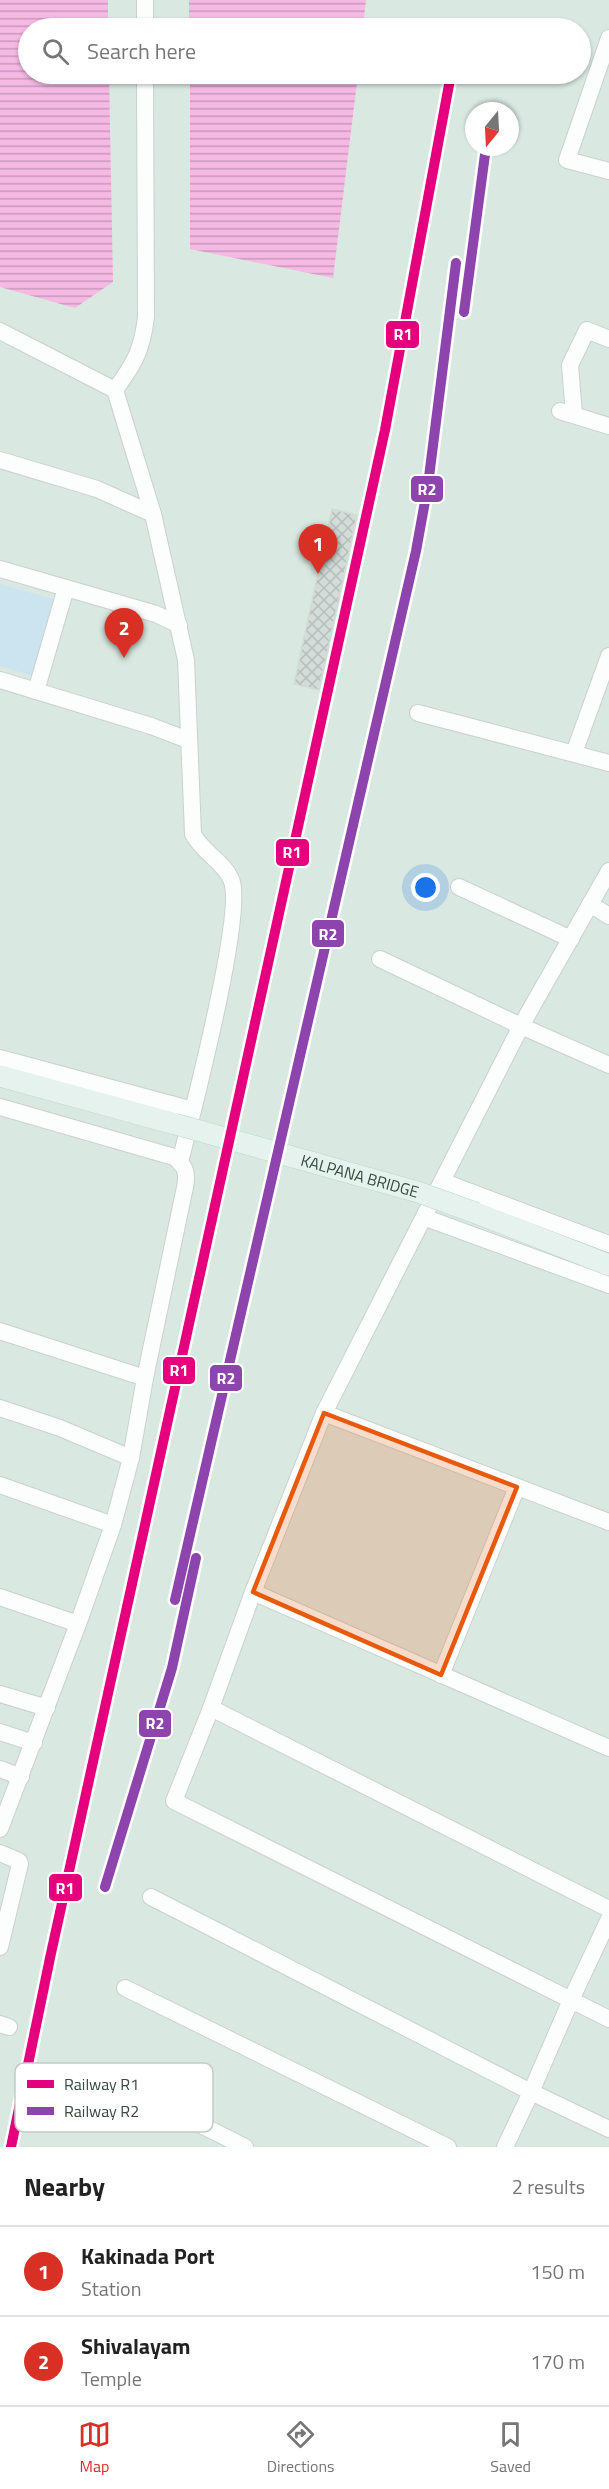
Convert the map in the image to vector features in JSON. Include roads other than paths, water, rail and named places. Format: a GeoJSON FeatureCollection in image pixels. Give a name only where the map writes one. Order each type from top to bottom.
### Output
{"type":"FeatureCollection","features":[{"type":"Feature","properties":{"kind":"main road","name":"KALPANA BRIDGE"},"geometry":{"type":"LineString","coordinates":[[0,1076],[418,1192],[609,1265]]}},
{"type":"Feature","properties":{"kind":"street"},"geometry":{"type":"LineString","coordinates":[[145,0],[145,18]]}},
{"type":"Feature","properties":{"kind":"street"},"geometry":{"type":"LineString","coordinates":[[609,38],[567,160],[609,171]]}},
{"type":"Feature","properties":{"kind":"street"},"geometry":{"type":"LineString","coordinates":[[114,390],[136,361],[143,343],[146,317],[145,84]]}},
{"type":"Feature","properties":{"kind":"street"},"geometry":{"type":"LineString","coordinates":[[609,339],[587,330],[570,364],[567,413],[609,426]]}},
{"type":"Feature","properties":{"kind":"street"},"geometry":{"type":"LineString","coordinates":[[0,331],[114,390],[153,514],[179,625],[186,660],[193,834],[199,846],[231,879],[234,894],[231,934],[180,1162]]}},
{"type":"Feature","properties":{"kind":"street"},"geometry":{"type":"LineString","coordinates":[[0,460],[97,489],[153,514]]}},
{"type":"Feature","properties":{"kind":"street"},"geometry":{"type":"LineString","coordinates":[[0,569],[156,614],[179,625]]}},
{"type":"Feature","properties":{"kind":"street"},"geometry":{"type":"LineString","coordinates":[[36,691],[66,588]]}},
{"type":"Feature","properties":{"kind":"street"},"geometry":{"type":"LineString","coordinates":[[574,753],[609,656]]}},
{"type":"Feature","properties":{"kind":"street"},"geometry":{"type":"LineString","coordinates":[[0,680],[188,740]]}},
{"type":"Feature","properties":{"kind":"street"},"geometry":{"type":"LineString","coordinates":[[418,713],[609,763]]}},
{"type":"Feature","properties":{"kind":"street"},"geometry":{"type":"LineString","coordinates":[[609,871],[522,1026],[426,1218],[324,1413],[174,1801],[609,2019]]}},
{"type":"Feature","properties":{"kind":"street"},"geometry":{"type":"LineString","coordinates":[[459,886],[571,939]]}},
{"type":"Feature","properties":{"kind":"street"},"geometry":{"type":"LineString","coordinates":[[590,904],[609,916]]}},
{"type":"Feature","properties":{"kind":"street"},"geometry":{"type":"LineString","coordinates":[[380,959],[609,1065]]}},
{"type":"Feature","properties":{"kind":"street"},"geometry":{"type":"LineString","coordinates":[[0,1058],[193,1110]]}},
{"type":"Feature","properties":{"kind":"street"},"geometry":{"type":"LineString","coordinates":[[0,1107],[174,1157],[184,1165],[187,1176],[145,1378],[131,1458],[113,1525],[34,1743],[0,1829]]}},
{"type":"Feature","properties":{"kind":"street"},"geometry":{"type":"LineString","coordinates":[[444,1182],[609,1244]]}},
{"type":"Feature","properties":{"kind":"street"},"geometry":{"type":"LineString","coordinates":[[426,1218],[609,1285]]}},
{"type":"Feature","properties":{"kind":"street"},"geometry":{"type":"LineString","coordinates":[[0,1331],[145,1378]]}},
{"type":"Feature","properties":{"kind":"street"},"geometry":{"type":"LineString","coordinates":[[0,1408],[60,1428],[131,1458]]}},
{"type":"Feature","properties":{"kind":"street"},"geometry":{"type":"LineString","coordinates":[[324,1413],[609,1522]]}},
{"type":"Feature","properties":{"kind":"street"},"geometry":{"type":"LineString","coordinates":[[0,1485],[113,1525]]}},
{"type":"Feature","properties":{"kind":"street"},"geometry":{"type":"LineString","coordinates":[[441,1675],[517,1486]]}},
{"type":"Feature","properties":{"kind":"street"},"geometry":{"type":"LineString","coordinates":[[253,1592],[609,1748]]}},
{"type":"Feature","properties":{"kind":"street"},"geometry":{"type":"LineString","coordinates":[[0,1597],[78,1624]]}},
{"type":"Feature","properties":{"kind":"street"},"geometry":{"type":"LineString","coordinates":[[0,1694],[47,1708]]}},
{"type":"Feature","properties":{"kind":"street"},"geometry":{"type":"LineString","coordinates":[[211,1708],[609,1909]]}},
{"type":"Feature","properties":{"kind":"street"},"geometry":{"type":"LineString","coordinates":[[0,1732],[34,1743]]}},
{"type":"Feature","properties":{"kind":"street"},"geometry":{"type":"LineString","coordinates":[[0,1769],[21,1777]]}},
{"type":"Feature","properties":{"kind":"street"},"geometry":{"type":"LineString","coordinates":[[0,1853],[19,1861],[20,1864],[0,1947]]}},
{"type":"Feature","properties":{"kind":"street"},"geometry":{"type":"LineString","coordinates":[[151,1897],[531,2092],[609,2129]]}},
{"type":"Feature","properties":{"kind":"street"},"geometry":{"type":"LineString","coordinates":[[505,2147],[609,1919]]}},
{"type":"Feature","properties":{"kind":"street"},"geometry":{"type":"LineString","coordinates":[[125,1988],[448,2147]]}},
{"type":"Feature","properties":{"kind":"street"},"geometry":{"type":"LineString","coordinates":[[213,2131],[245,2147]]}},
{"type":"Feature","properties":{"kind":"rail line","name":"R1"},"geometry":{"type":"LineString","coordinates":[[28,2063],[385,430],[449,84]]}},
{"type":"Feature","properties":{"kind":"rail line","name":"R2"},"geometry":{"type":"LineString","coordinates":[[464,312],[485,156]]}},
{"type":"Feature","properties":{"kind":"rail line","name":"R2"},"geometry":{"type":"LineString","coordinates":[[175,1600],[416,551],[428,485],[456,263]]}},
{"type":"Feature","properties":{"kind":"rail line","name":"R2"},"geometry":{"type":"LineString","coordinates":[[105,1887],[172,1668],[196,1558]]}},
{"type":"Feature","properties":{"kind":"rail line","name":"R1"},"geometry":{"type":"LineString","coordinates":[[11,2147],[15,2128]]}},
{"type":"Feature","properties":{"kind":"place","name":"Kakinada Port"},"geometry":{"type":"Point","coordinates":[318,574]}},
{"type":"Feature","properties":{"kind":"place","name":"Shivalayam"},"geometry":{"type":"Point","coordinates":[124,658]}}]}
